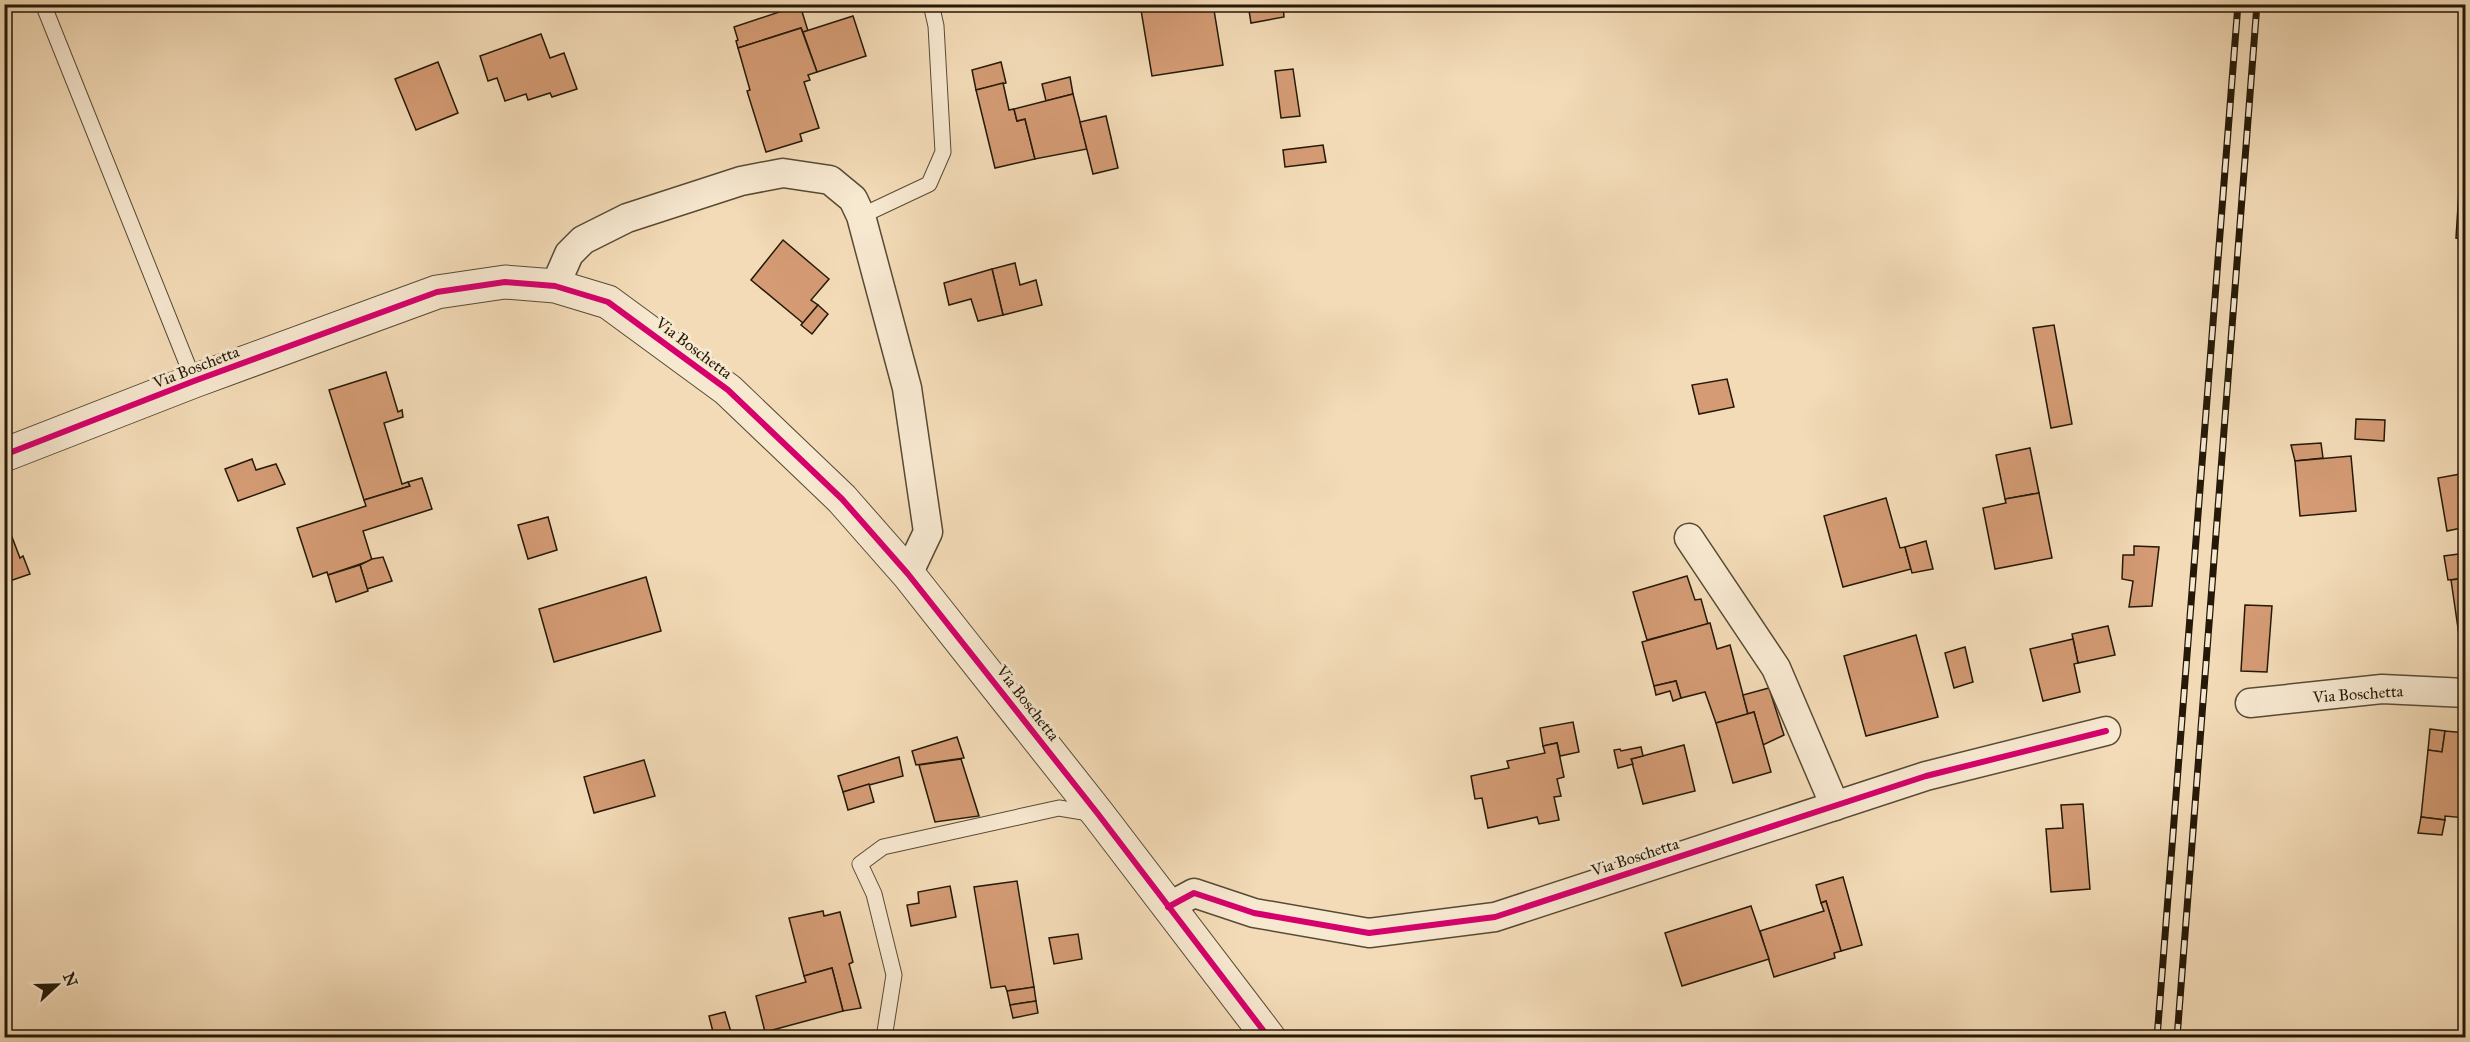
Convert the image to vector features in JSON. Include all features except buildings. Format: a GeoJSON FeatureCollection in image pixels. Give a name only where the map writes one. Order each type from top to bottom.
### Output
{"type":"FeatureCollection","features":[{"type":"Feature","properties":{"kind":"street"},"geometry":{"type":"LineString","coordinates":[[555,286],[569,254],[583,240],[627,218],[741,181],[783,173],[830,180],[853,199],[861,216],[907,388],[928,532],[908,574]]}},
{"type":"Feature","properties":{"kind":"street","name":"Via Boschetta"},"geometry":{"type":"LineString","coordinates":[[4,455],[194,381],[437,292],[505,282],[555,286],[608,302],[728,390],[842,499],[908,574],[1098,814],[1269,1038]]}},
{"type":"Feature","properties":{"kind":"street"},"geometry":{"type":"LineString","coordinates":[[1689,538],[1776,668],[1835,806]]}},
{"type":"Feature","properties":{"kind":"street","name":"Via Boschetta"},"geometry":{"type":"LineString","coordinates":[[2250,703],[2382,689],[2466,693]]}},
{"type":"Feature","properties":{"kind":"street","name":"Via Boschetta"},"geometry":{"type":"LineString","coordinates":[[1168,906],[1194,893],[1254,912],[1369,933],[1495,917],[1926,776],[2106,731]]}},
{"type":"Feature","properties":{"kind":"lane"},"geometry":{"type":"LineString","coordinates":[[43,4],[194,381]]}},
{"type":"Feature","properties":{"kind":"lane"},"geometry":{"type":"LineString","coordinates":[[861,216],[929,184],[943,152],[936,26],[932,4]]}},
{"type":"Feature","properties":{"kind":"lane"},"geometry":{"type":"LineString","coordinates":[[884,1038],[894,975],[874,894],[860,864],[883,847],[1059,808],[1098,814]]}},
{"type":"Feature","properties":{"kind":"railway"},"geometry":{"type":"LineString","coordinates":[[2157,1038],[2238,4]]}},
{"type":"Feature","properties":{"kind":"railway"},"geometry":{"type":"LineString","coordinates":[[2177,1038],[2257,4]]}},
{"type":"Feature","properties":{"kind":"cycle path"},"geometry":{"type":"LineString","coordinates":[[4,455],[194,381],[437,292],[505,282],[555,286],[608,302],[728,390],[842,499],[908,574],[1098,814],[1269,1038]]}},
{"type":"Feature","properties":{"kind":"cycle path"},"geometry":{"type":"LineString","coordinates":[[1168,907],[1194,893],[1254,913],[1369,933],[1495,917],[1926,776],[2106,731]]}}]}
